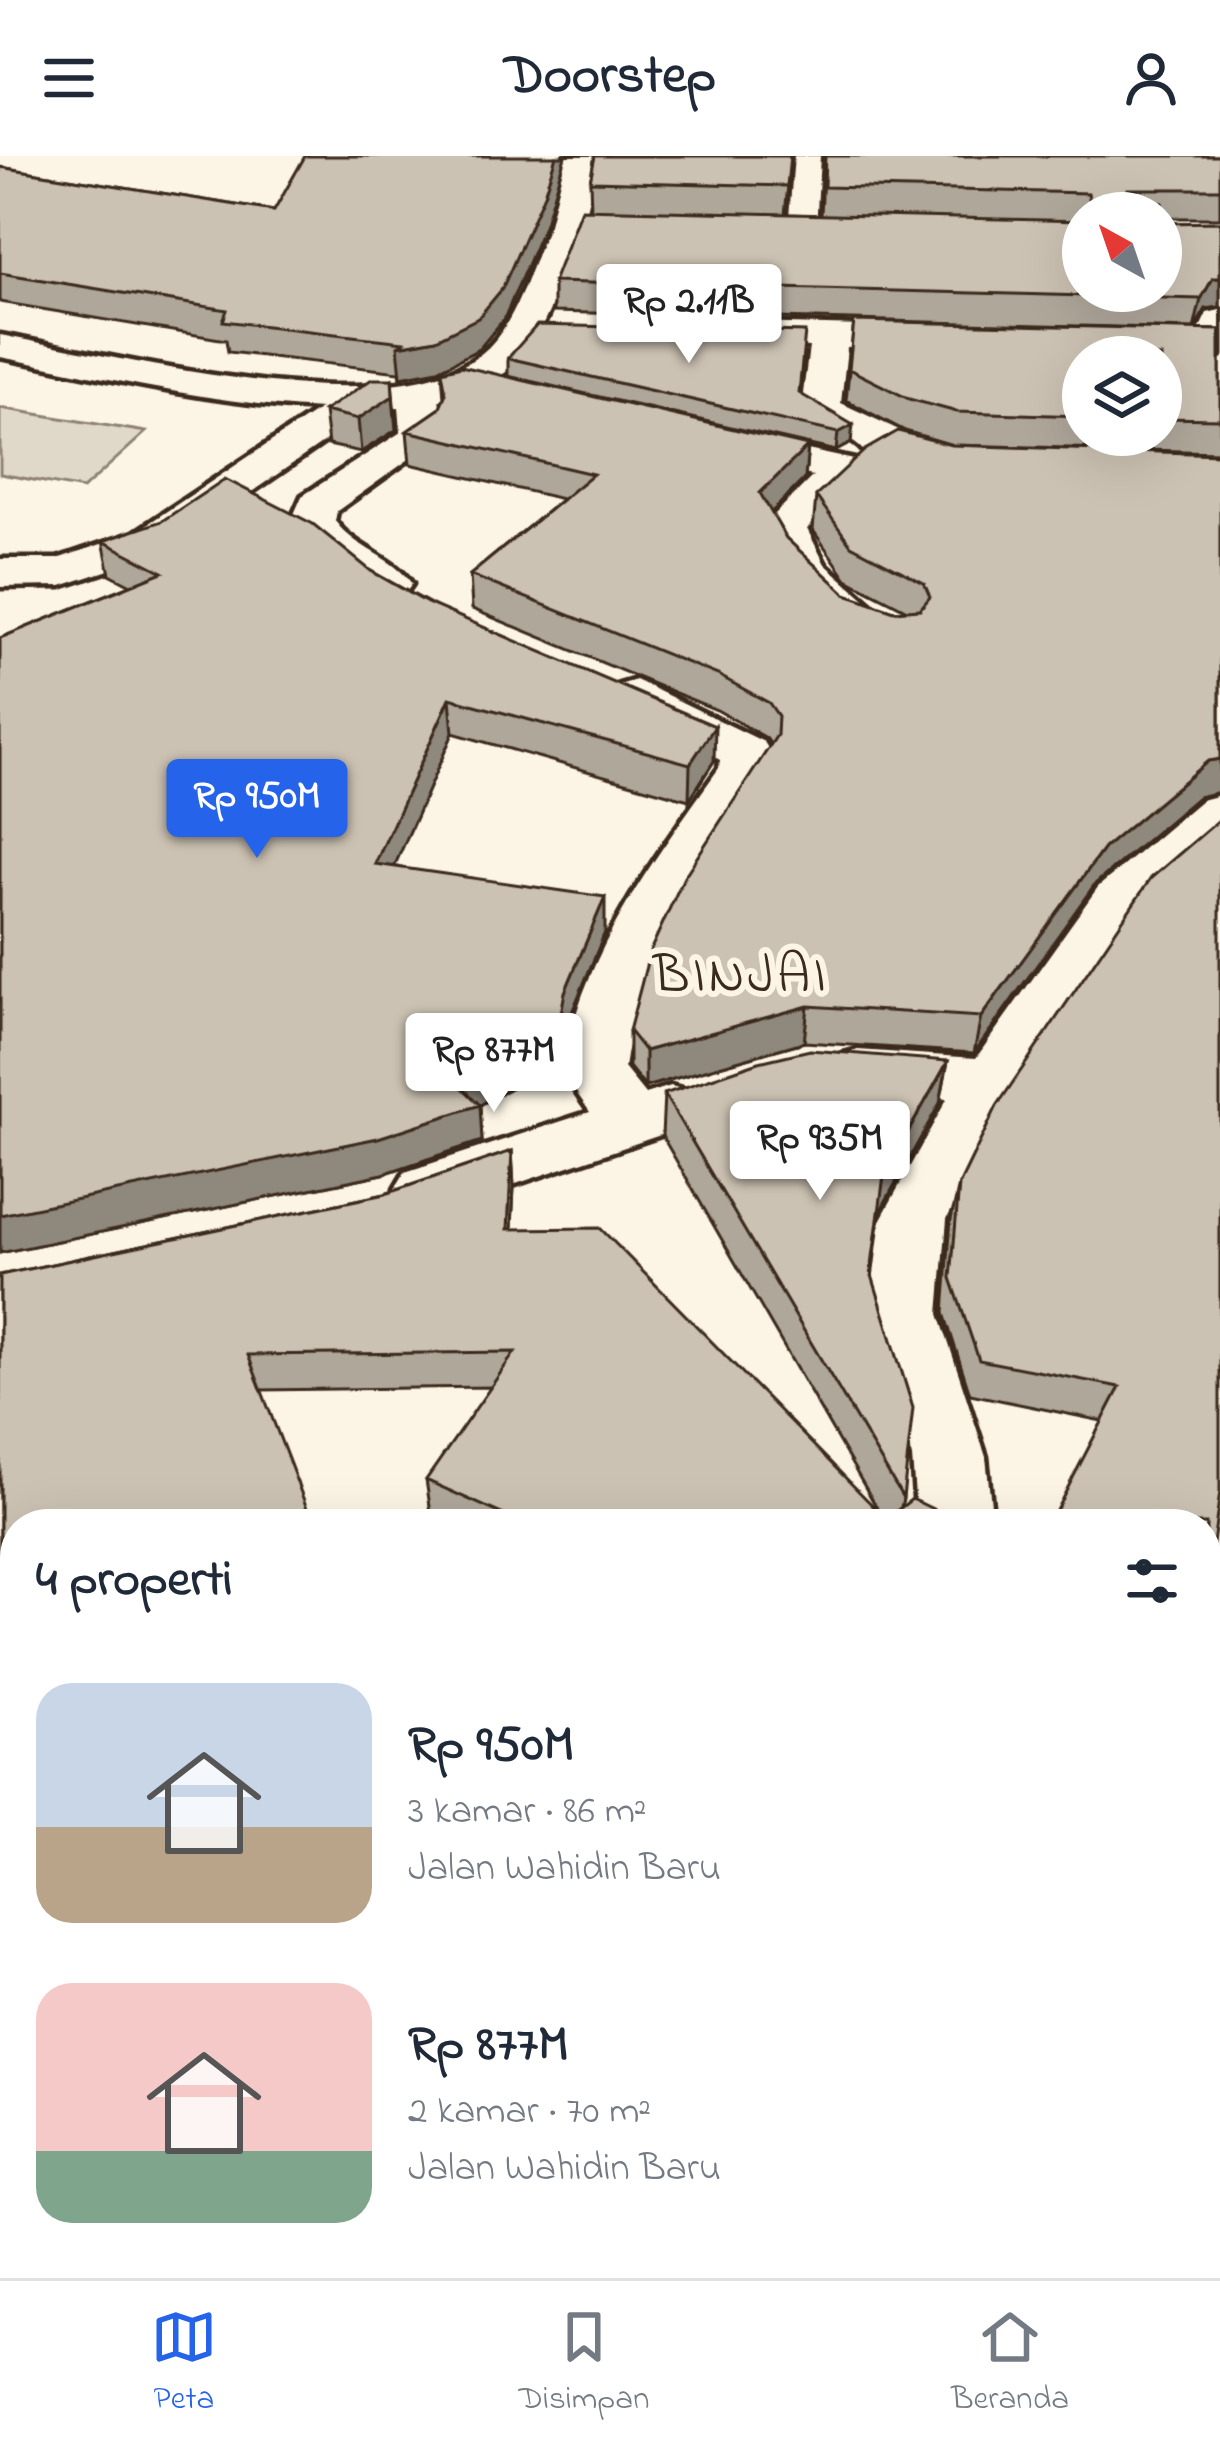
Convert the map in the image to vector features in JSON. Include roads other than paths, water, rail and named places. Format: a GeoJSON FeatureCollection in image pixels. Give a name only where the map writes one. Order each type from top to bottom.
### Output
{"type":"FeatureCollection","features":[{"type":"Feature","properties":{"kind":"street"},"geometry":{"type":"LineString","coordinates":[[0,346],[358,401],[438,387],[495,362],[518,327],[566,224],[582,156]]}},
{"type":"Feature","properties":{"kind":"street"},"geometry":{"type":"LineString","coordinates":[[566,224],[707,227]]}},
{"type":"Feature","properties":{"kind":"street"},"geometry":{"type":"LineString","coordinates":[[1182,345],[1211,346],[1220,321]]}},
{"type":"Feature","properties":{"kind":"street"},"geometry":{"type":"LineString","coordinates":[[518,327],[566,328]]}},
{"type":"Feature","properties":{"kind":"street"},"geometry":{"type":"LineString","coordinates":[[685,332],[972,340]]}},
{"type":"Feature","properties":{"kind":"street"},"geometry":{"type":"LineString","coordinates":[[829,336],[821,409],[885,439],[784,527],[806,575],[824,592],[880,620]]}},
{"type":"Feature","properties":{"kind":"street"},"geometry":{"type":"LineString","coordinates":[[438,387],[514,398]]}},
{"type":"Feature","properties":{"kind":"street"},"geometry":{"type":"LineString","coordinates":[[418,602],[332,548],[313,521],[316,505],[417,439],[438,387]]}},
{"type":"Feature","properties":{"kind":"street"},"geometry":{"type":"LineString","coordinates":[[0,573],[62,572],[150,542],[358,401]]}},
{"type":"Feature","properties":{"kind":"street"},"geometry":{"type":"LineString","coordinates":[[690,436],[844,470]]}},
{"type":"Feature","properties":{"kind":"street"},"geometry":{"type":"LineString","coordinates":[[881,445],[925,452]]}},
{"type":"Feature","properties":{"kind":"street"},"geometry":{"type":"LineString","coordinates":[[591,679],[652,701],[746,753],[745,768],[625,946],[596,1027],[593,1072],[633,1122]]}},
{"type":"Feature","properties":{"kind":"street"},"geometry":{"type":"LineString","coordinates":[[954,1509],[949,1456],[904,1314],[914,1220],[957,1133],[1118,899],[1214,826]]}},
{"type":"Feature","properties":{"kind":"street"},"geometry":{"type":"LineString","coordinates":[[805,1067],[992,1081]]}},
{"type":"Feature","properties":{"kind":"street"},"geometry":{"type":"LineString","coordinates":[[366,1206],[633,1122],[721,1089]]}},
{"type":"Feature","properties":{"kind":"lane"},"geometry":{"type":"LineString","coordinates":[[802,230],[807,156]]}},
{"type":"Feature","properties":{"kind":"district","name":"BINJAI"},"geometry":{"type":"Point","coordinates":[741,978]}}]}
